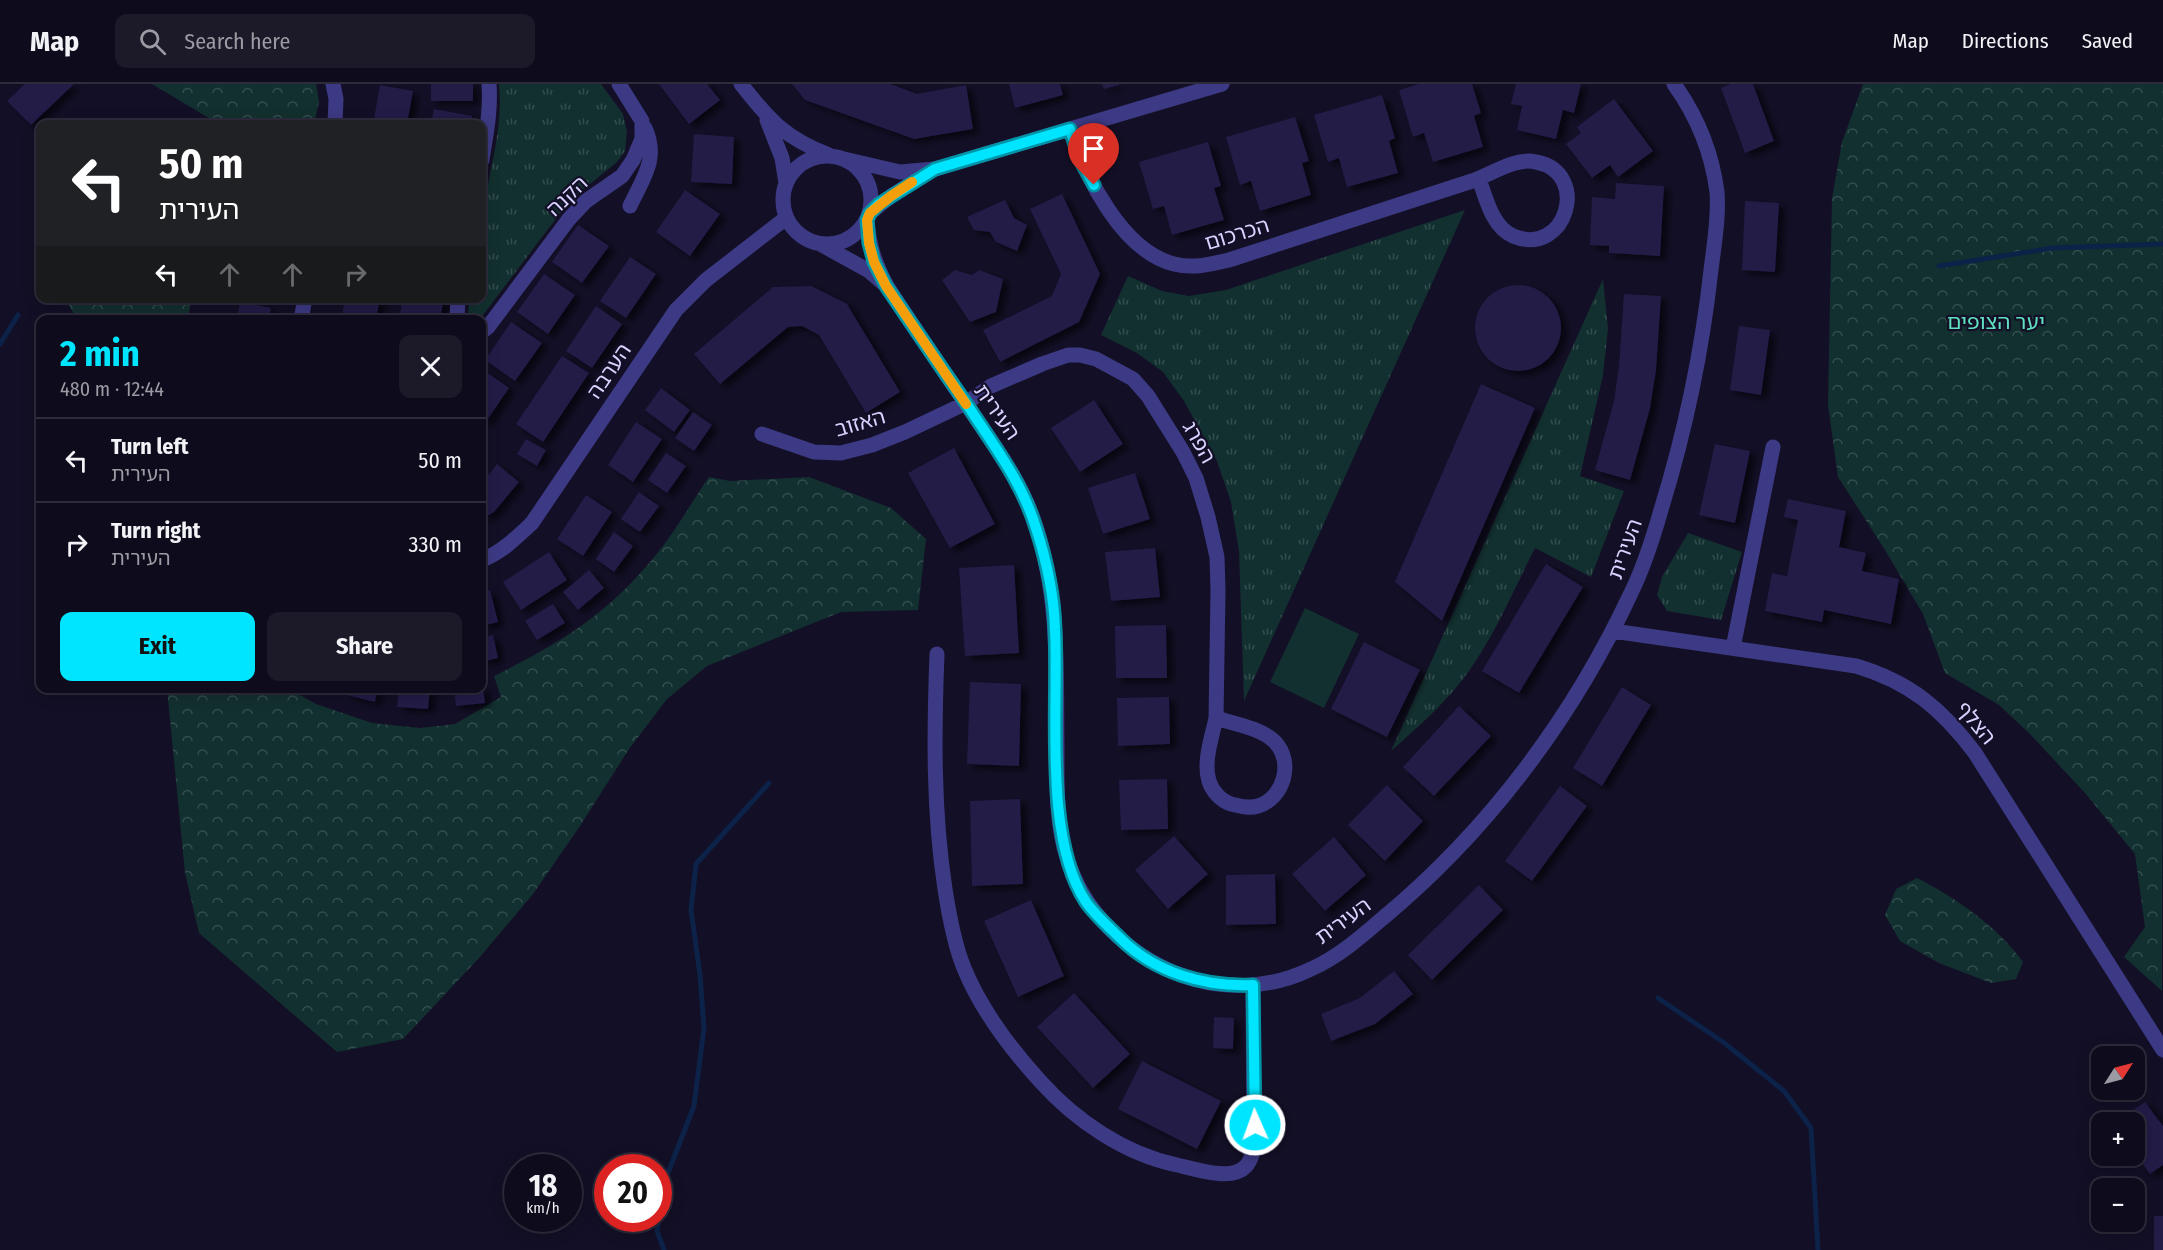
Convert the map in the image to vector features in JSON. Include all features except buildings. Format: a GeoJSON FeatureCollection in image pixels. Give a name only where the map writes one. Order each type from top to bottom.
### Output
{"type":"FeatureCollection","features":[{"type":"Feature","properties":{"kind":"street"},"geometry":{"type":"LineString","coordinates":[[333,84],[336,99],[335,120]]}},
{"type":"Feature","properties":{"kind":"street"},"geometry":{"type":"LineString","coordinates":[[486,136],[490,98],[489,84]]}},
{"type":"Feature","properties":{"kind":"street"},"geometry":{"type":"LineString","coordinates":[[619,84],[649,136],[652,151],[650,166],[630,206]]}},
{"type":"Feature","properties":{"kind":"street"},"geometry":{"type":"LineString","coordinates":[[741,84],[763,112],[790,136],[806,146],[837,157],[900,172],[935,169],[1222,84]]}},
{"type":"Feature","properties":{"kind":"street","name":"העירית"},"geometry":{"type":"LineString","coordinates":[[869,216],[869,243],[874,262],[886,286],[1000,452],[1023,491],[1045,557],[1052,588],[1055,630],[1057,758],[1061,832],[1066,858],[1086,902],[1126,944],[1145,959],[1177,974],[1205,983],[1233,986],[1253,985],[1286,979],[1312,969],[1342,951],[1408,897],[1445,862],[1479,826],[1536,753],[1569,706],[1634,589],[1651,545],[1682,436],[1706,312],[1718,200],[1714,176],[1698,124],[1674,84]]}},
{"type":"Feature","properties":{"kind":"street"},"geometry":{"type":"LineString","coordinates":[[763,112],[782,158],[786,183]]}},
{"type":"Feature","properties":{"kind":"street","name":"הקנה"},"geometry":{"type":"LineString","coordinates":[[486,329],[569,219],[586,201],[622,176],[633,160],[642,139],[642,122]]}},
{"type":"Feature","properties":{"kind":"street","name":"הכרכום"},"geometry":{"type":"LineString","coordinates":[[1070,129],[1079,158],[1114,216],[1134,239],[1152,254],[1174,264],[1203,267],[1229,260],[1524,161],[1537,162],[1550,167],[1559,175],[1566,187],[1569,201],[1566,214],[1559,226],[1535,239],[1510,235],[1492,215],[1479,178]]}},
{"type":"Feature","properties":{"kind":"street"},"geometry":{"type":"LineString","coordinates":[[869,216],[872,200],[870,187],[864,175],[855,166],[837,157],[816,157],[803,162],[793,171],[786,183],[783,206],[786,218],[795,231],[807,240],[822,245],[836,244],[859,231],[869,216],[891,196],[935,169]]}},
{"type":"Feature","properties":{"kind":"street","name":"הערבה"},"geometry":{"type":"LineString","coordinates":[[486,558],[512,542],[532,523],[683,303],[706,280],[786,218]]}},
{"type":"Feature","properties":{"kind":"street","name":"העירית"},"geometry":{"type":"LineString","coordinates":[[822,245],[869,271],[886,286]]}},
{"type":"Feature","properties":{"kind":"street","name":"הפרג"},"geometry":{"type":"LineString","coordinates":[[966,403],[991,386],[1068,355],[1096,359],[1117,369],[1133,379],[1148,396],[1183,452],[1196,478],[1217,556],[1216,718],[1207,765],[1209,782],[1216,794],[1226,802],[1245,808],[1259,806],[1271,799],[1280,789],[1285,776],[1283,755],[1276,743],[1266,735],[1216,718]]}},
{"type":"Feature","properties":{"kind":"street","name":"האזוב"},"geometry":{"type":"LineString","coordinates":[[762,434],[814,452],[841,453],[872,445],[966,403]]}},
{"type":"Feature","properties":{"kind":"street"},"geometry":{"type":"LineString","coordinates":[[1733,648],[1773,447]]}},
{"type":"Feature","properties":{"kind":"street","name":"הצלף"},"geometry":{"type":"LineString","coordinates":[[1612,631],[1857,666],[1874,671],[1907,687],[1936,708],[1975,753],[2163,1050]]}},
{"type":"Feature","properties":{"kind":"street"},"geometry":{"type":"LineString","coordinates":[[937,654],[935,790],[939,850],[949,915],[964,968],[992,1021],[1025,1064],[1060,1103],[1098,1130],[1133,1150],[1167,1163],[1230,1175],[1246,1167],[1254,1150],[1253,985]]}},
{"type":"Feature","properties":{"kind":"green space"},"geometry":{"type":"Polygon","coordinates":[[[152,84],[316,84],[319,102],[315,120],[212,120],[152,84]]]}},
{"type":"Feature","properties":{"kind":"green space"},"geometry":{"type":"Polygon","coordinates":[[[499,84],[601,84],[623,114],[627,132],[625,151],[617,162],[579,193],[561,212],[483,315],[468,315],[469,303],[486,303],[486,196],[497,137],[499,84]]]}},
{"type":"Feature","properties":{"kind":"green space","name":"יער הצופים"},"geometry":{"type":"Polygon","coordinates":[[[1863,84],[2163,84],[2162,991],[2124,957],[2145,927],[2135,854],[2085,793],[2030,734],[1999,705],[1945,673],[1923,614],[1838,477],[1828,405],[1832,198],[1842,142],[1863,84]]]}},
{"type":"Feature","properties":{"kind":"green space"},"geometry":{"type":"Polygon","coordinates":[[[1465,210],[1244,701],[1239,551],[1231,502],[1217,461],[1184,401],[1163,372],[1137,353],[1101,335],[1128,276],[1162,291],[1189,296],[1226,290],[1465,210]]]}},
{"type":"Feature","properties":{"kind":"green space"},"geometry":{"type":"Polygon","coordinates":[[[1603,279],[1608,329],[1603,375],[1580,476],[1624,491],[1591,577],[1535,548],[1496,626],[1469,671],[1442,703],[1391,751],[1603,279]]]}},
{"type":"Feature","properties":{"kind":"green space"},"geometry":{"type":"Polygon","coordinates":[[[67,303],[190,303],[189,315],[75,315],[67,303]]]}},
{"type":"Feature","properties":{"kind":"green space"},"geometry":{"type":"Polygon","coordinates":[[[709,477],[730,481],[809,477],[891,508],[926,539],[918,610],[841,612],[707,666],[667,699],[629,749],[533,894],[479,958],[403,1039],[337,1052],[199,933],[185,873],[167,693],[296,693],[316,704],[372,723],[420,728],[455,724],[501,697],[494,676],[561,639],[619,595],[637,577],[676,527],[709,477]]]}},
{"type":"Feature","properties":{"kind":"green space"},"geometry":{"type":"Polygon","coordinates":[[[1688,533],[1742,552],[1721,620],[1667,611],[1657,595],[1662,577],[1688,533]]]}},
{"type":"Feature","properties":{"kind":"green space"},"geometry":{"type":"Polygon","coordinates":[[[1305,608],[1359,634],[1324,708],[1270,682],[1305,608]]]}},
{"type":"Feature","properties":{"kind":"green space"},"geometry":{"type":"Polygon","coordinates":[[[1917,878],[1961,904],[2001,936],[2023,962],[2016,979],[1991,983],[1939,963],[1900,941],[1885,915],[1896,889],[1917,878]]]}},
{"type":"Feature","properties":{"kind":"waterway"},"geometry":{"type":"LineString","coordinates":[[1939,266],[2053,248],[2163,244]]}},
{"type":"Feature","properties":{"kind":"waterway"},"geometry":{"type":"LineString","coordinates":[[0,344],[18,315]]}},
{"type":"Feature","properties":{"kind":"waterway"},"geometry":{"type":"LineString","coordinates":[[664,1250],[657,1231],[668,1173],[694,1106],[704,1028],[700,975],[691,910],[696,864],[769,783]]}},
{"type":"Feature","properties":{"kind":"waterway"},"geometry":{"type":"LineString","coordinates":[[1658,998],[1723,1042],[1784,1091],[1811,1128],[1818,1250]]}},
{"type":"Feature","properties":{"kind":"slow traffic"},"geometry":{"type":"LineString","coordinates":[[912,182],[879,204],[870,213],[867,220],[869,243],[874,262],[886,286],[966,404]]}},
{"type":"Feature","properties":{"kind":"route"},"geometry":{"type":"LineString","coordinates":[[1094,185],[1079,158],[1070,129],[935,169],[879,204],[870,213],[867,220],[869,243],[874,262],[886,286],[1000,452],[1023,491],[1036,525],[1052,588],[1061,832],[1066,858],[1076,881],[1086,902],[1126,944],[1145,959],[1177,974],[1205,983],[1233,986],[1253,985],[1255,1125]]}}]}
